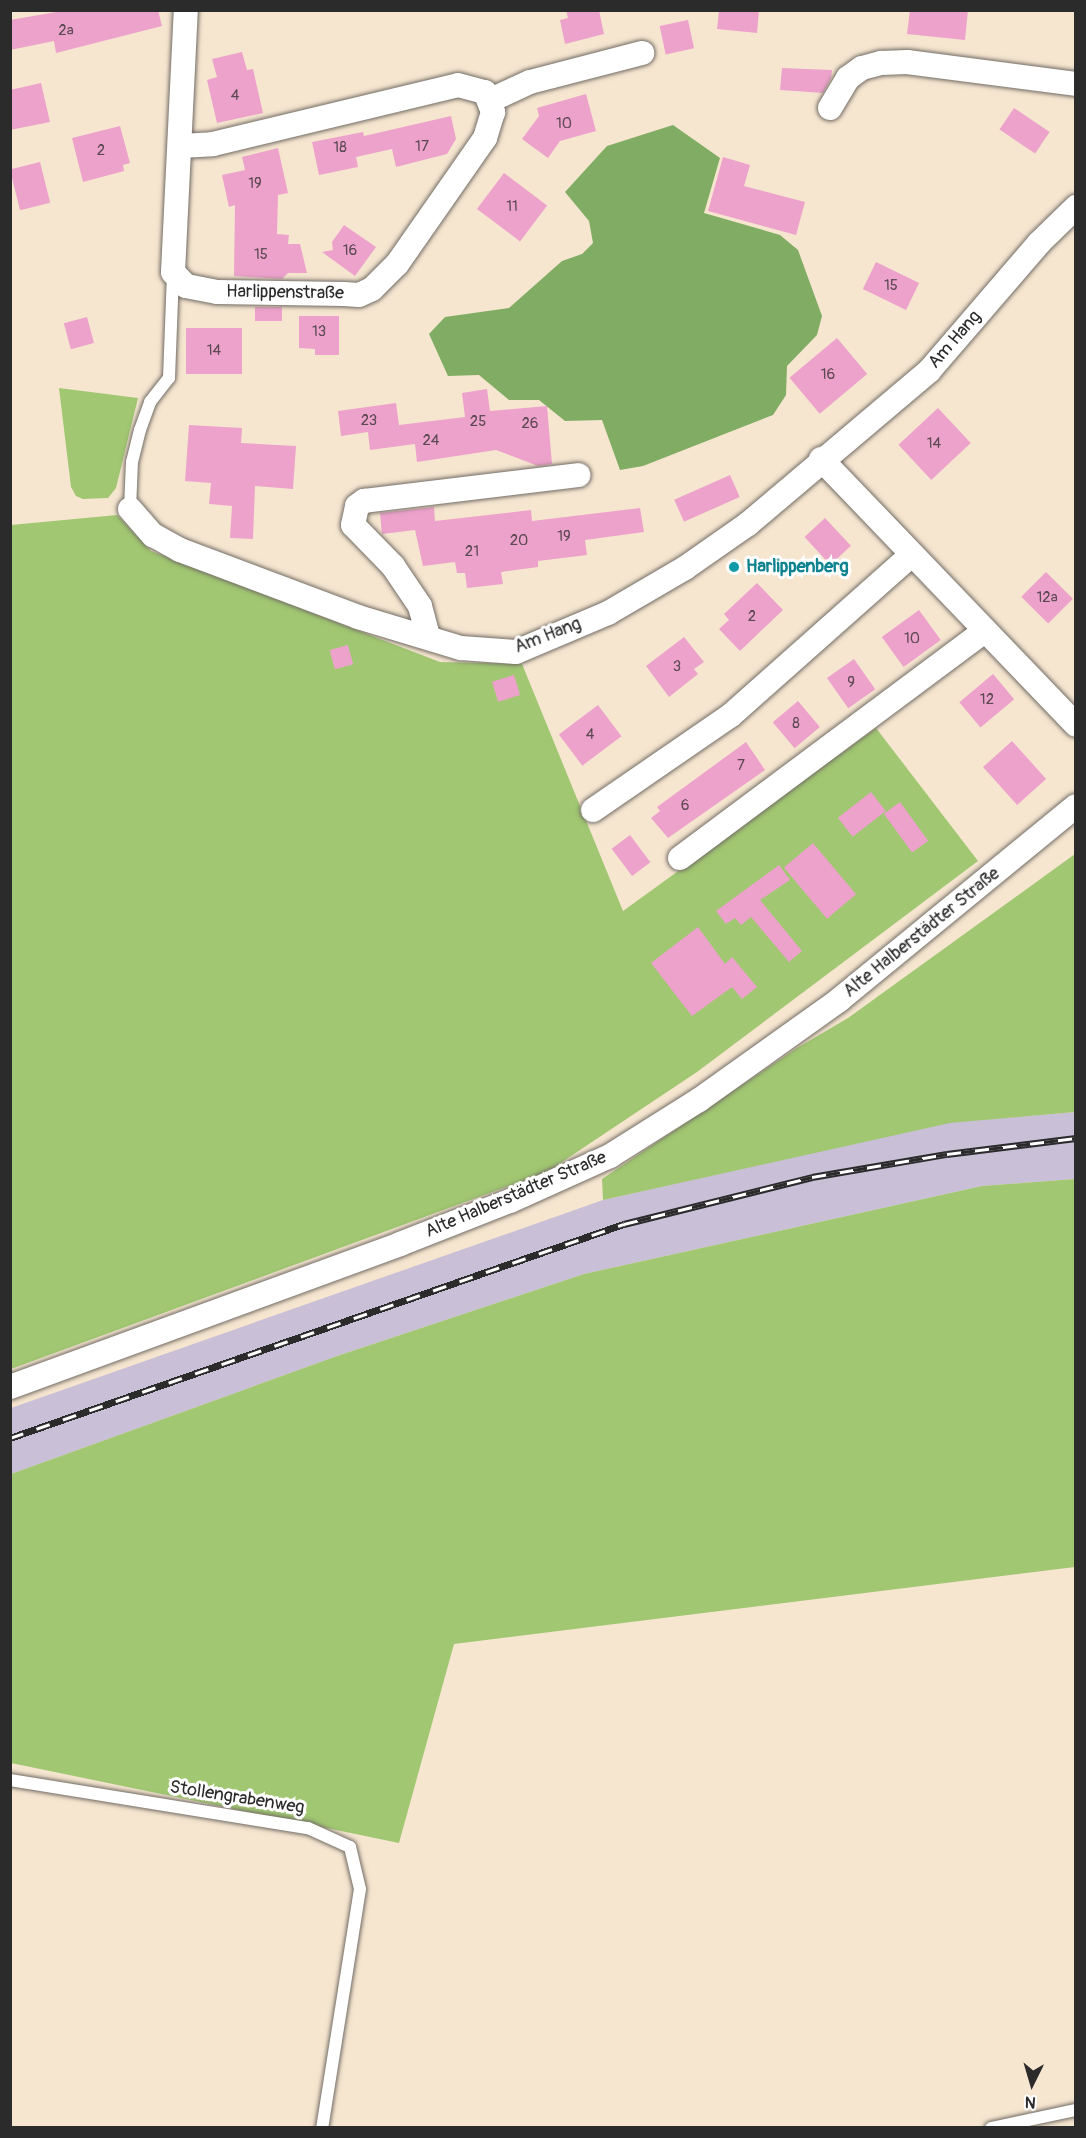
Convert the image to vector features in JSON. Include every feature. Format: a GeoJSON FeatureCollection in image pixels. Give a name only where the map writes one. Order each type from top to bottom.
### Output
{"type":"FeatureCollection","features":[{"type":"Feature","properties":{"kind":"street"},"geometry":{"type":"LineString","coordinates":[[173,272],[186,10]]}},
{"type":"Feature","properties":{"kind":"street"},"geometry":{"type":"LineString","coordinates":[[180,146],[213,144],[459,85],[473,86],[490,100],[530,82],[642,54]]}},
{"type":"Feature","properties":{"kind":"street"},"geometry":{"type":"LineString","coordinates":[[830,108],[848,78],[862,68],[881,63],[907,62],[1076,84]]}},
{"type":"Feature","properties":{"kind":"street","name":"Harlippenstraße"},"geometry":{"type":"LineString","coordinates":[[173,272],[186,286],[217,292],[359,295],[372,289],[397,264],[485,138],[493,112],[490,100]]}},
{"type":"Feature","properties":{"kind":"street","name":"Am Hang"},"geometry":{"type":"LineString","coordinates":[[428,636],[461,648],[516,652],[608,613],[685,568],[748,524],[821,459],[929,371],[1039,243],[1076,207]]}},
{"type":"Feature","properties":{"kind":"street"},"geometry":{"type":"LineString","coordinates":[[821,459],[910,556],[1076,725]]}},
{"type":"Feature","properties":{"kind":"street"},"geometry":{"type":"LineString","coordinates":[[428,636],[420,606],[393,566],[353,525],[357,506],[364,501],[578,475]]}},
{"type":"Feature","properties":{"kind":"street"},"geometry":{"type":"LineString","coordinates":[[130,509],[153,535],[180,550],[358,616],[428,636]]}},
{"type":"Feature","properties":{"kind":"street"},"geometry":{"type":"LineString","coordinates":[[593,810],[730,716],[910,556]]}},
{"type":"Feature","properties":{"kind":"street"},"geometry":{"type":"LineString","coordinates":[[680,858],[985,631]]}},
{"type":"Feature","properties":{"kind":"street","name":"Alte Halberstädter Straße"},"geometry":{"type":"LineString","coordinates":[[10,1387],[422,1236],[539,1189],[610,1156],[699,1100],[839,1000],[1076,806]]}},
{"type":"Feature","properties":{"kind":"lane"},"geometry":{"type":"LineString","coordinates":[[130,509],[132,462],[140,430],[150,402],[170,378],[173,272]]}},
{"type":"Feature","properties":{"kind":"lane","name":"Stollengrabenweg"},"geometry":{"type":"LineString","coordinates":[[10,1780],[308,1828],[350,1847],[360,1889],[322,2127]]}},
{"type":"Feature","properties":{"kind":"lane"},"geometry":{"type":"LineString","coordinates":[[991,2127],[1076,2110]]}},
{"type":"Feature","properties":{"kind":"shaded area"},"geometry":{"type":"Polygon","coordinates":[[[1075,1112],[1075,1179],[982,1186],[584,1274],[340,1355],[11,1474],[11,1408],[603,1200],[943,1123],[1075,1112]]]}},
{"type":"Feature","properties":{"kind":"green space"},"geometry":{"type":"Polygon","coordinates":[[[673,125],[720,158],[704,213],[780,235],[798,250],[822,316],[817,335],[787,366],[786,395],[773,415],[643,466],[620,470],[602,420],[565,421],[539,400],[509,400],[479,375],[448,376],[429,334],[445,317],[509,308],[562,261],[582,254],[593,243],[589,221],[565,192],[607,146],[673,125]]]}},
{"type":"Feature","properties":{"kind":"green space"},"geometry":{"type":"Polygon","coordinates":[[[59,388],[138,398],[116,488],[108,498],[83,499],[76,496],[71,487],[59,388]]]}},
{"type":"Feature","properties":{"kind":"green space"},"geometry":{"type":"Polygon","coordinates":[[[117,515],[151,551],[440,662],[522,664],[623,911],[876,728],[978,861],[697,1072],[547,1172],[11,1369],[11,525],[117,515]]]}},
{"type":"Feature","properties":{"kind":"green space"},"geometry":{"type":"Polygon","coordinates":[[[1075,854],[1075,1112],[950,1123],[603,1200],[602,1179],[797,1048],[848,1018],[1075,854]]]}},
{"type":"Feature","properties":{"kind":"green space"},"geometry":{"type":"Polygon","coordinates":[[[1075,1179],[1075,1567],[454,1644],[399,1843],[11,1763],[11,1474],[340,1355],[584,1274],[982,1186],[1075,1179]]]}},
{"type":"Feature","properties":{"kind":"building"},"geometry":{"type":"Polygon","coordinates":[[[68,10],[158,10],[162,26],[56,53],[54,41],[10,50],[10,20],[68,10]]]}},
{"type":"Feature","properties":{"kind":"building"},"geometry":{"type":"Polygon","coordinates":[[[566,10],[599,10],[604,34],[565,44],[560,20],[568,18],[566,10]]]}},
{"type":"Feature","properties":{"kind":"building"},"geometry":{"type":"Polygon","coordinates":[[[719,10],[759,10],[757,33],[717,29],[719,10]]]}},
{"type":"Feature","properties":{"kind":"building"},"geometry":{"type":"Polygon","coordinates":[[[910,10],[968,10],[965,40],[907,34],[910,10]]]}},
{"type":"Feature","properties":{"kind":"building"},"geometry":{"type":"Polygon","coordinates":[[[688,20],[694,48],[666,54],[660,26],[688,20]]]}},
{"type":"Feature","properties":{"kind":"building"},"geometry":{"type":"Polygon","coordinates":[[[242,52],[247,70],[253,69],[263,113],[217,123],[207,80],[217,77],[212,59],[242,52]]]}},
{"type":"Feature","properties":{"kind":"building"},"geometry":{"type":"Polygon","coordinates":[[[782,68],[832,70],[831,78],[823,93],[780,90],[782,68]]]}},
{"type":"Feature","properties":{"kind":"building"},"geometry":{"type":"Polygon","coordinates":[[[41,83],[50,122],[10,130],[10,90],[41,83]]]}},
{"type":"Feature","properties":{"kind":"building"},"geometry":{"type":"Polygon","coordinates":[[[586,94],[596,131],[560,141],[548,158],[522,139],[539,116],[537,108],[586,94]]]}},
{"type":"Feature","properties":{"kind":"building"},"geometry":{"type":"Polygon","coordinates":[[[1014,108],[1050,132],[1035,154],[999,130],[1014,108]]]}},
{"type":"Feature","properties":{"kind":"building"},"geometry":{"type":"Polygon","coordinates":[[[451,116],[456,139],[447,154],[396,167],[392,149],[356,157],[358,167],[319,175],[312,142],[363,132],[364,136],[451,116]]]}},
{"type":"Feature","properties":{"kind":"building"},"geometry":{"type":"Polygon","coordinates":[[[120,126],[130,163],[123,165],[124,171],[83,182],[72,138],[120,126]]]}},
{"type":"Feature","properties":{"kind":"building"},"geometry":{"type":"Polygon","coordinates":[[[278,148],[288,193],[278,195],[277,234],[289,235],[288,244],[300,244],[307,273],[288,273],[282,279],[234,276],[235,205],[229,207],[222,175],[245,170],[242,157],[278,148]]]}},
{"type":"Feature","properties":{"kind":"building"},"geometry":{"type":"Polygon","coordinates":[[[723,157],[750,165],[744,186],[805,202],[796,235],[708,211],[723,157]]]}},
{"type":"Feature","properties":{"kind":"building"},"geometry":{"type":"Polygon","coordinates":[[[40,162],[50,203],[20,210],[10,169],[40,162]]]}},
{"type":"Feature","properties":{"kind":"building"},"geometry":{"type":"Polygon","coordinates":[[[504,173],[547,205],[520,241],[477,209],[504,173]]]}},
{"type":"Feature","properties":{"kind":"building"},"geometry":{"type":"Polygon","coordinates":[[[344,225],[376,247],[355,276],[322,252],[333,250],[332,242],[344,225]]]}},
{"type":"Feature","properties":{"kind":"building"},"geometry":{"type":"Polygon","coordinates":[[[876,262],[919,283],[906,310],[863,289],[876,262]]]}},
{"type":"Feature","properties":{"kind":"building"},"geometry":{"type":"Polygon","coordinates":[[[255,307],[282,307],[282,321],[255,321],[255,307]]]}},
{"type":"Feature","properties":{"kind":"building"},"geometry":{"type":"Polygon","coordinates":[[[299,316],[339,316],[339,355],[315,355],[315,349],[299,348],[299,316]]]}},
{"type":"Feature","properties":{"kind":"building"},"geometry":{"type":"Polygon","coordinates":[[[87,317],[94,343],[71,349],[64,323],[87,317]]]}},
{"type":"Feature","properties":{"kind":"building"},"geometry":{"type":"Polygon","coordinates":[[[186,328],[242,328],[242,374],[186,374],[186,328]]]}},
{"type":"Feature","properties":{"kind":"building"},"geometry":{"type":"Polygon","coordinates":[[[837,338],[867,374],[820,414],[790,378],[837,338]]]}},
{"type":"Feature","properties":{"kind":"building"},"geometry":{"type":"Polygon","coordinates":[[[487,389],[490,411],[547,406],[552,464],[538,466],[496,450],[417,462],[415,444],[370,450],[368,432],[341,436],[338,411],[396,403],[399,425],[465,417],[462,393],[487,389]]]}},
{"type":"Feature","properties":{"kind":"building"},"geometry":{"type":"Polygon","coordinates":[[[938,408],[971,443],[931,480],[899,445],[938,408]]]}},
{"type":"Feature","properties":{"kind":"building"},"geometry":{"type":"Polygon","coordinates":[[[189,425],[242,428],[241,443],[296,446],[293,489],[255,486],[253,539],[230,538],[232,506],[209,504],[211,483],[185,481],[189,425]]]}},
{"type":"Feature","properties":{"kind":"building"},"geometry":{"type":"Polygon","coordinates":[[[730,475],[740,497],[684,522],[674,500],[730,475]]]}},
{"type":"Feature","properties":{"kind":"building"},"geometry":{"type":"Polygon","coordinates":[[[434,507],[435,521],[531,510],[532,521],[640,508],[644,532],[585,540],[587,555],[538,561],[538,567],[501,572],[503,584],[467,588],[465,573],[457,573],[455,562],[423,566],[415,530],[382,534],[380,513],[434,507]]]}},
{"type":"Feature","properties":{"kind":"building"},"geometry":{"type":"Polygon","coordinates":[[[825,518],[851,546],[830,565],[805,537],[825,518]]]}},
{"type":"Feature","properties":{"kind":"building"},"geometry":{"type":"Polygon","coordinates":[[[1046,572],[1073,599],[1048,624],[1021,597],[1046,572]]]}},
{"type":"Feature","properties":{"kind":"building"},"geometry":{"type":"Polygon","coordinates":[[[757,583],[783,610],[740,651],[719,629],[729,620],[724,614],[757,583]]]}},
{"type":"Feature","properties":{"kind":"building"},"geometry":{"type":"Polygon","coordinates":[[[919,610],[941,640],[904,667],[882,637],[919,610]]]}},
{"type":"Feature","properties":{"kind":"building"},"geometry":{"type":"Polygon","coordinates":[[[684,637],[704,662],[694,669],[698,674],[669,697],[646,666],[684,637]]]}},
{"type":"Feature","properties":{"kind":"building"},"geometry":{"type":"Polygon","coordinates":[[[348,645],[353,664],[335,669],[330,650],[348,645]]]}},
{"type":"Feature","properties":{"kind":"building"},"geometry":{"type":"Polygon","coordinates":[[[854,659],[875,689],[848,708],[827,678],[854,659]]]}},
{"type":"Feature","properties":{"kind":"building"},"geometry":{"type":"Polygon","coordinates":[[[993,674],[1014,699],[981,728],[959,702],[993,674]]]}},
{"type":"Feature","properties":{"kind":"building"},"geometry":{"type":"Polygon","coordinates":[[[514,675],[520,695],[498,702],[492,682],[514,675]]]}},
{"type":"Feature","properties":{"kind":"building"},"geometry":{"type":"Polygon","coordinates":[[[798,701],[820,727],[795,748],[773,722],[798,701]]]}},
{"type":"Feature","properties":{"kind":"building"},"geometry":{"type":"Polygon","coordinates":[[[598,705],[621,736],[582,766],[559,734],[598,705]]]}},
{"type":"Feature","properties":{"kind":"building"},"geometry":{"type":"Polygon","coordinates":[[[1012,741],[1046,779],[1017,805],[983,767],[1012,741]]]}},
{"type":"Feature","properties":{"kind":"building"},"geometry":{"type":"Polygon","coordinates":[[[746,742],[765,770],[668,838],[651,818],[660,811],[657,807],[746,742]]]}},
{"type":"Feature","properties":{"kind":"building"},"geometry":{"type":"Polygon","coordinates":[[[871,792],[886,811],[853,837],[838,818],[871,792]]]}},
{"type":"Feature","properties":{"kind":"building"},"geometry":{"type":"Polygon","coordinates":[[[900,802],[928,841],[912,853],[884,814],[900,802]]]}},
{"type":"Feature","properties":{"kind":"building"},"geometry":{"type":"Polygon","coordinates":[[[630,835],[650,862],[632,876],[612,849],[630,835]]]}},
{"type":"Feature","properties":{"kind":"building"},"geometry":{"type":"Polygon","coordinates":[[[813,843],[856,894],[827,919],[784,867],[813,843]]]}},
{"type":"Feature","properties":{"kind":"building"},"geometry":{"type":"Polygon","coordinates":[[[779,865],[790,880],[760,900],[802,951],[789,962],[751,917],[741,925],[735,918],[726,924],[716,911],[779,865]]]}},
{"type":"Feature","properties":{"kind":"building"},"geometry":{"type":"Polygon","coordinates":[[[698,927],[725,964],[732,957],[757,987],[742,999],[732,987],[692,1016],[651,963],[698,927]]]}},
{"type":"Feature","properties":{"kind":"railway"},"geometry":{"type":"LineString","coordinates":[[10,1438],[624,1224],[812,1177],[947,1154],[1076,1138]]}},
{"type":"Feature","properties":{"kind":"place","name":"Harlippenberg"},"geometry":{"type":"Point","coordinates":[734,567]}}]}
